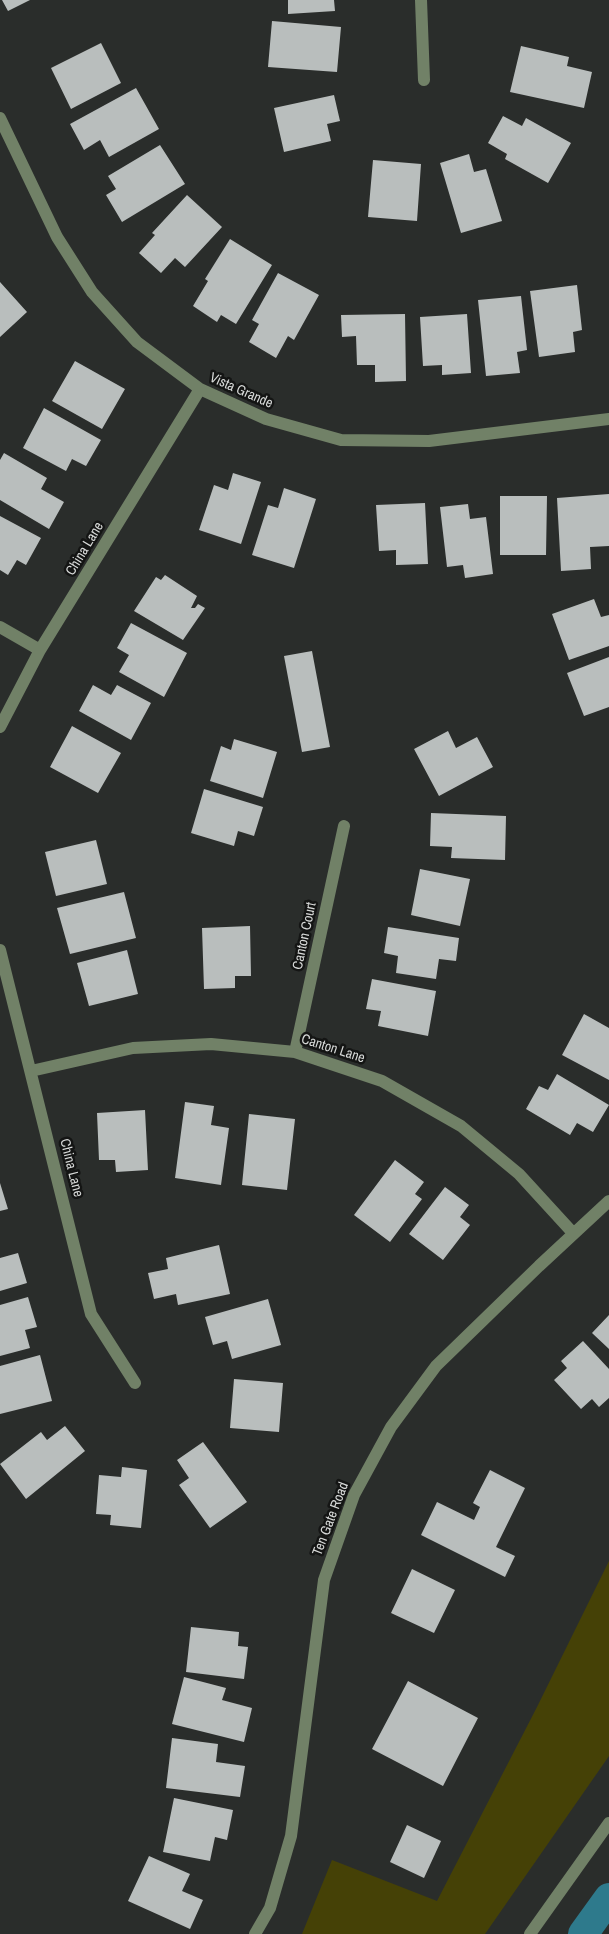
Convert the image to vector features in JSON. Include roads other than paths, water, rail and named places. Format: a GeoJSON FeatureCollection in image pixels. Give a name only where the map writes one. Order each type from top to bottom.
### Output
{"type":"FeatureCollection","features":[{"type":"Feature","properties":{"kind":"street"},"geometry":{"type":"LineString","coordinates":[[421,0],[424,80]]}},
{"type":"Feature","properties":{"kind":"street","name":"Vista Grande"},"geometry":{"type":"LineString","coordinates":[[0,118],[57,237],[92,292],[136,342],[200,389],[266,419],[341,440],[429,441],[609,419]]}},
{"type":"Feature","properties":{"kind":"street","name":"China Lane"},"geometry":{"type":"LineString","coordinates":[[0,727],[40,650],[200,389]]}},
{"type":"Feature","properties":{"kind":"street"},"geometry":{"type":"LineString","coordinates":[[0,627],[40,650]]}},
{"type":"Feature","properties":{"kind":"street","name":"Canton Court"},"geometry":{"type":"LineString","coordinates":[[295,1052],[344,826]]}},
{"type":"Feature","properties":{"kind":"street","name":"China Lane"},"geometry":{"type":"LineString","coordinates":[[0,950],[91,1314],[135,1383]]}},
{"type":"Feature","properties":{"kind":"street","name":"Canton Lane"},"geometry":{"type":"LineString","coordinates":[[31,1071],[133,1048],[211,1044],[295,1052],[382,1081],[461,1126],[519,1174],[573,1233]]}},
{"type":"Feature","properties":{"kind":"street","name":"Ten Gate Road"},"geometry":{"type":"LineString","coordinates":[[256,1934],[270,1908],[291,1836],[324,1580],[354,1495],[391,1427],[436,1366],[573,1233],[609,1201]]}},
{"type":"Feature","properties":{"kind":"street"},"geometry":{"type":"LineString","coordinates":[[530,1934],[609,1823]]}},
{"type":"Feature","properties":{"kind":"waterway"},"geometry":{"type":"LineString","coordinates":[[583,1934],[609,1898]]}}]}
